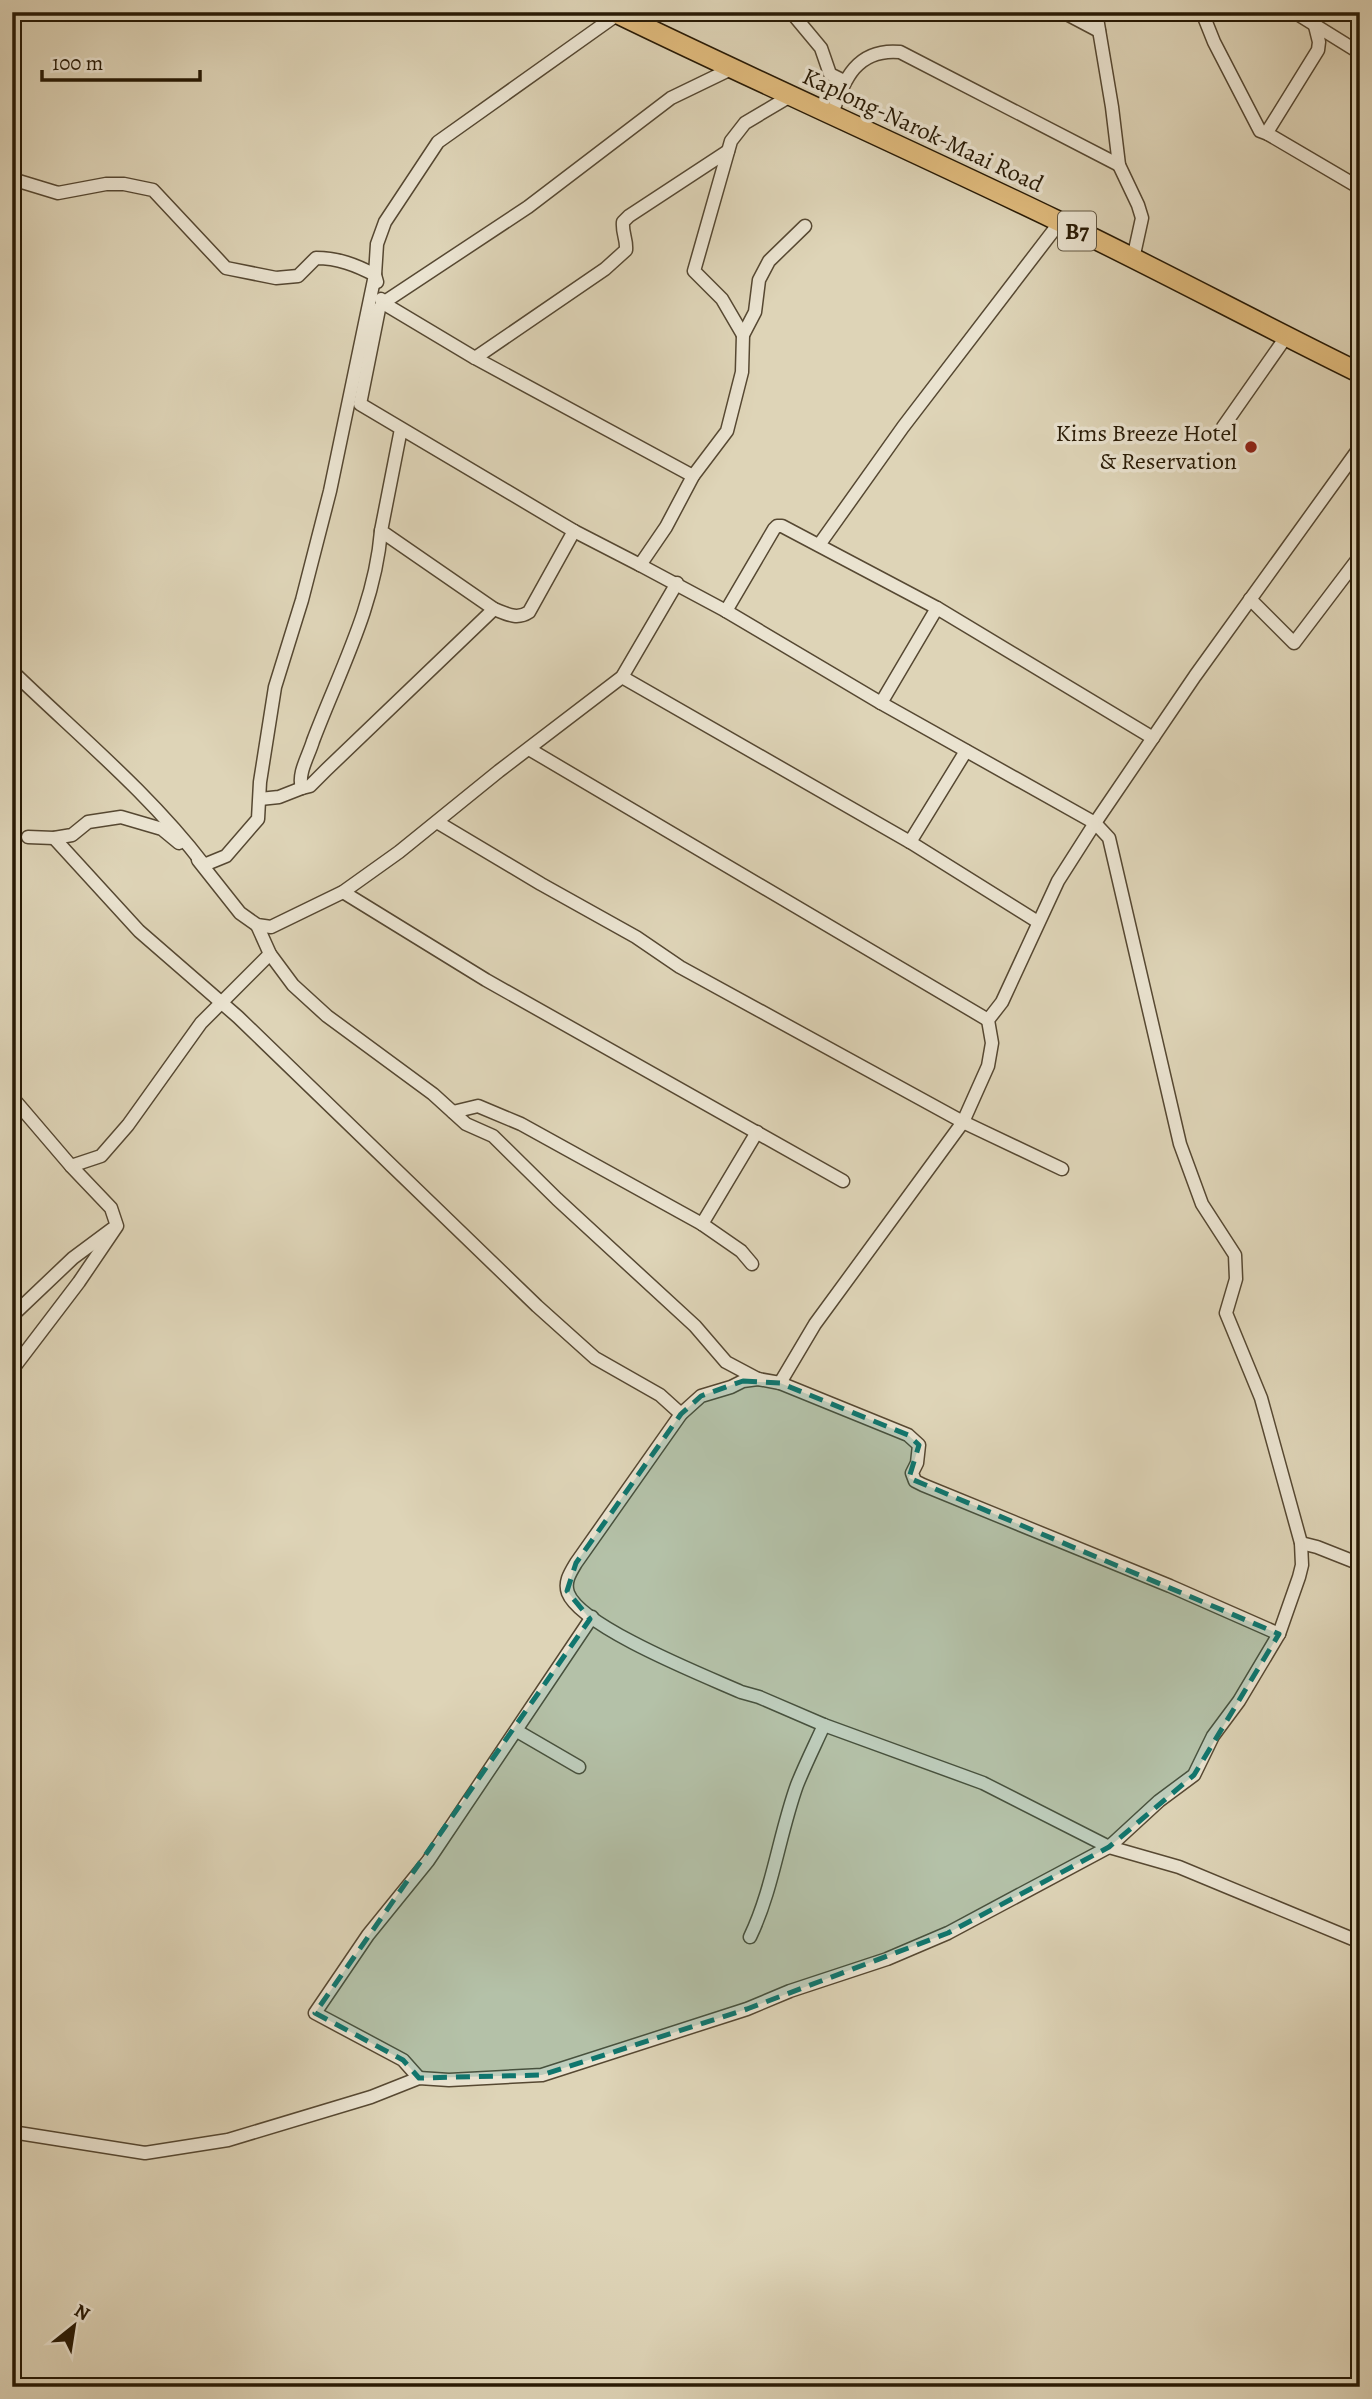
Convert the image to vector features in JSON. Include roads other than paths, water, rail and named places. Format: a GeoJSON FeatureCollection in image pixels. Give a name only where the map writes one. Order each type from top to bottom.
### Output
{"type":"FeatureCollection","features":[{"type":"Feature","properties":{"kind":"highway","name":"Kaplong-Narok-Maai Road"},"geometry":{"type":"LineString","coordinates":[[616,13],[1060,222],[1360,373]]}},
{"type":"Feature","properties":{"kind":"street"},"geometry":{"type":"LineString","coordinates":[[791,12],[821,48],[830,74],[844,81]]}},
{"type":"Feature","properties":{"kind":"street"},"geometry":{"type":"LineString","coordinates":[[1063,12],[1099,32]]}},
{"type":"Feature","properties":{"kind":"street"},"geometry":{"type":"LineString","coordinates":[[1096,12],[1119,165],[1142,218],[1133,260]]}},
{"type":"Feature","properties":{"kind":"street"},"geometry":{"type":"LineString","coordinates":[[1202,12],[1214,43],[1260,131],[1360,188]]}},
{"type":"Feature","properties":{"kind":"street"},"geometry":{"type":"LineString","coordinates":[[204,865],[226,856],[258,819],[260,782],[275,687],[302,600],[330,491],[375,275],[377,244],[385,222],[438,142],[616,13]]}},
{"type":"Feature","properties":{"kind":"street"},"geometry":{"type":"LineString","coordinates":[[1299,13],[1315,26],[1357,46]]}},
{"type":"Feature","properties":{"kind":"street"},"geometry":{"type":"LineString","coordinates":[[1268,134],[1291,91],[1318,50],[1315,26]]}},
{"type":"Feature","properties":{"kind":"street"},"geometry":{"type":"LineString","coordinates":[[832,114],[844,81],[851,72],[874,53],[900,52],[1119,165]]}},
{"type":"Feature","properties":{"kind":"street"},"geometry":{"type":"LineString","coordinates":[[12,2132],[145,2153],[228,2140],[326,2112],[419,2077],[449,2080],[542,2075],[734,2013],[790,1991],[887,1959],[948,1933],[1110,1847],[1159,1801],[1194,1775],[1213,1736],[1239,1701],[1279,1634],[1299,1577],[1302,1565],[1301,1544],[1261,1398],[1226,1313],[1236,1279],[1235,1255],[1202,1204],[1180,1144],[1109,838],[1095,823],[881,703],[677,583],[574,531],[360,404],[379,309],[383,303],[528,206],[671,98],[731,69]]}},
{"type":"Feature","properties":{"kind":"street"},"geometry":{"type":"LineString","coordinates":[[743,335],[722,299],[694,271],[731,141],[745,123],[792,95]]}},
{"type":"Feature","properties":{"kind":"street"},"geometry":{"type":"LineString","coordinates":[[475,358],[605,269],[626,250],[622,234],[623,222],[629,216],[728,150]]}},
{"type":"Feature","properties":{"kind":"street"},"geometry":{"type":"LineString","coordinates":[[12,179],[58,193],[106,184],[124,184],[153,190],[226,268],[275,278],[298,276],[316,258],[331,258],[357,265],[375,275],[383,303],[475,358],[693,477]]}},
{"type":"Feature","properties":{"kind":"street"},"geometry":{"type":"LineString","coordinates":[[819,545],[902,427],[1060,222]]}},
{"type":"Feature","properties":{"kind":"street"},"geometry":{"type":"LineString","coordinates":[[640,565],[666,527],[693,477],[727,432],[742,372],[743,335],[755,313],[759,280],[769,261],[804,226]]}},
{"type":"Feature","properties":{"kind":"street"},"geometry":{"type":"LineString","coordinates":[[1223,427],[1286,337]]}},
{"type":"Feature","properties":{"kind":"street"},"geometry":{"type":"LineString","coordinates":[[302,788],[300,778],[319,725],[359,631],[375,574],[401,429]]}},
{"type":"Feature","properties":{"kind":"street"},"geometry":{"type":"LineString","coordinates":[[780,1383],[815,1324],[963,1122],[988,1066],[992,1043],[988,1020],[1002,1002],[1058,881],[1153,738],[1360,447]]}},
{"type":"Feature","properties":{"kind":"street"},"geometry":{"type":"LineString","coordinates":[[726,611],[777,526],[819,545],[937,608],[1153,738]]}},
{"type":"Feature","properties":{"kind":"street"},"geometry":{"type":"LineString","coordinates":[[381,531],[494,608],[522,617],[529,612],[574,531]]}},
{"type":"Feature","properties":{"kind":"street"},"geometry":{"type":"LineString","coordinates":[[1250,599],[1294,643],[1360,556]]}},
{"type":"Feature","properties":{"kind":"street"},"geometry":{"type":"LineString","coordinates":[[12,671],[128,778],[183,838],[240,913],[257,925],[271,927],[343,892],[622,677],[677,583]]}},
{"type":"Feature","properties":{"kind":"street"},"geometry":{"type":"LineString","coordinates":[[260,799],[279,797],[310,786],[494,608]]}},
{"type":"Feature","properties":{"kind":"street"},"geometry":{"type":"LineString","coordinates":[[881,703],[937,608]]}},
{"type":"Feature","properties":{"kind":"street"},"geometry":{"type":"LineString","coordinates":[[622,677],[910,842],[1038,922]]}},
{"type":"Feature","properties":{"kind":"street"},"geometry":{"type":"LineString","coordinates":[[529,749],[988,1020]]}},
{"type":"Feature","properties":{"kind":"street"},"geometry":{"type":"LineString","coordinates":[[910,842],[966,751]]}},
{"type":"Feature","properties":{"kind":"street"},"geometry":{"type":"LineString","coordinates":[[28,837],[54,838],[72,835],[88,822],[121,817],[162,829],[204,865]]}},
{"type":"Feature","properties":{"kind":"street"},"geometry":{"type":"LineString","coordinates":[[437,822],[626,931],[680,967],[963,1122],[1062,1170]]}},
{"type":"Feature","properties":{"kind":"street"},"geometry":{"type":"LineString","coordinates":[[54,838],[139,931],[221,1003],[575,1340],[595,1358],[660,1395],[681,1414]]}},
{"type":"Feature","properties":{"kind":"street"},"geometry":{"type":"LineString","coordinates":[[343,892],[486,980],[843,1181]]}},
{"type":"Feature","properties":{"kind":"street"},"geometry":{"type":"LineString","coordinates":[[257,925],[270,954],[293,985],[327,1016],[433,1094],[466,1124],[494,1136],[585,1225],[695,1326],[726,1362],[758,1379],[780,1383],[908,1435],[919,1445],[917,1463],[912,1473],[915,1481],[923,1485],[1170,1586],[1279,1634]]}},
{"type":"Feature","properties":{"kind":"street"},"geometry":{"type":"LineString","coordinates":[[71,1166],[101,1156],[128,1125],[201,1023],[270,954]]}},
{"type":"Feature","properties":{"kind":"street"},"geometry":{"type":"LineString","coordinates":[[12,1097],[111,1208],[117,1226]]}},
{"type":"Feature","properties":{"kind":"street"},"geometry":{"type":"LineString","coordinates":[[453,1112],[478,1106],[521,1124],[702,1224],[741,1251],[752,1264]]}},
{"type":"Feature","properties":{"kind":"street"},"geometry":{"type":"LineString","coordinates":[[702,1224],[757,1132]]}},
{"type":"Feature","properties":{"kind":"street"},"geometry":{"type":"LineString","coordinates":[[12,1316],[73,1258],[117,1226]]}},
{"type":"Feature","properties":{"kind":"street"},"geometry":{"type":"LineString","coordinates":[[12,1370],[79,1282],[117,1226]]}},
{"type":"Feature","properties":{"kind":"street"},"geometry":{"type":"LineString","coordinates":[[758,1379],[743,1381],[701,1396],[681,1414],[567,1579],[566,1587],[570,1597],[582,1611],[622,1637],[741,1692],[983,1783],[1110,1847],[1179,1867],[1360,1942]]}},
{"type":"Feature","properties":{"kind":"street"},"geometry":{"type":"LineString","coordinates":[[1301,1544],[1317,1547],[1360,1564]]}},
{"type":"Feature","properties":{"kind":"street"},"geometry":{"type":"LineString","coordinates":[[419,2077],[403,2060],[315,2013],[368,1935],[428,1861],[592,1617]]}},
{"type":"Feature","properties":{"kind":"street"},"geometry":{"type":"LineString","coordinates":[[750,1937],[763,1909],[766,1890],[797,1786],[824,1725]]}},
{"type":"Feature","properties":{"kind":"street"},"geometry":{"type":"LineString","coordinates":[[517,1731],[579,1767]]}},
{"type":"Feature","properties":{"kind":"place","name":"Kims Breeze Hotel & Reservation"},"geometry":{"type":"Point","coordinates":[1251,447]}}]}
